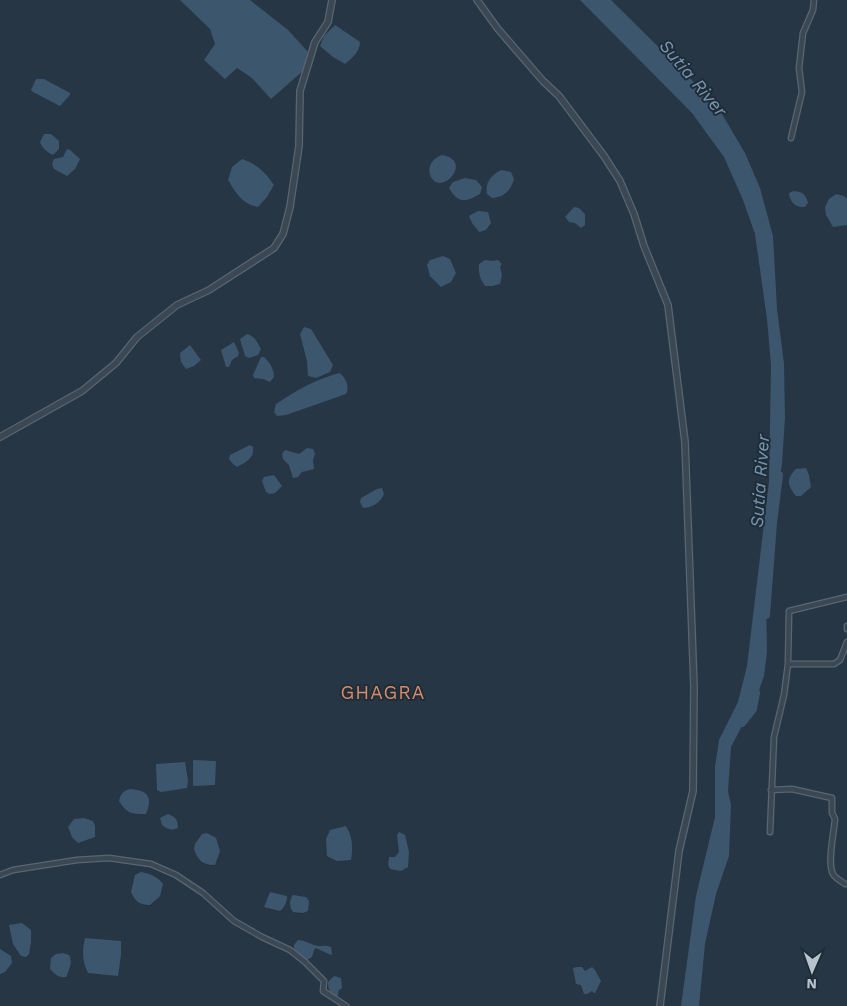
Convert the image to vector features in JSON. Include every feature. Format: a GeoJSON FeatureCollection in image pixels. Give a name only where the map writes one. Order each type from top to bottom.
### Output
{"type":"FeatureCollection","features":[{"type":"Feature","properties":{"kind":"street"},"geometry":{"type":"LineString","coordinates":[[0,437],[82,391],[116,363],[137,337],[177,305],[209,290],[274,248],[283,234],[290,207],[298,146],[300,91],[315,42],[328,22],[332,0]]}},
{"type":"Feature","properties":{"kind":"street"},"geometry":{"type":"LineString","coordinates":[[477,0],[498,29],[543,81],[559,96],[604,156],[620,181],[668,305],[685,442],[694,687],[693,791],[679,850],[660,1006]]}},
{"type":"Feature","properties":{"kind":"street"},"geometry":{"type":"LineString","coordinates":[[791,138],[802,92],[799,68],[803,33],[813,10],[814,0]]}},
{"type":"Feature","properties":{"kind":"street"},"geometry":{"type":"LineString","coordinates":[[770,832],[774,737],[784,695],[788,664],[789,610],[847,596]]}},
{"type":"Feature","properties":{"kind":"street"},"geometry":{"type":"LineString","coordinates":[[788,664],[834,664],[840,660],[847,642]]}},
{"type":"Feature","properties":{"kind":"street"},"geometry":{"type":"LineString","coordinates":[[772,790],[792,790],[832,798],[832,813],[835,819],[831,860],[832,871],[834,876],[845,884]]}},
{"type":"Feature","properties":{"kind":"street"},"geometry":{"type":"LineString","coordinates":[[0,876],[13,870],[77,860],[109,858],[151,864],[176,875],[202,892],[234,921],[290,950],[324,981],[322,991],[346,1006]]}},
{"type":"Feature","properties":{"kind":"water"},"geometry":{"type":"Polygon","coordinates":[[[180,0],[250,0],[288,30],[309,53],[303,71],[271,99],[252,78],[237,68],[225,79],[204,60],[215,44],[210,29],[180,0]]]}},
{"type":"Feature","properties":{"kind":"water"},"geometry":{"type":"Polygon","coordinates":[[[580,0],[611,0],[711,99],[745,153],[760,188],[773,236],[777,309],[784,364],[785,418],[782,464],[769,560],[766,601],[767,652],[764,676],[756,699],[731,747],[728,791],[731,805],[729,856],[716,894],[705,944],[699,1006],[681,1006],[696,896],[715,817],[715,767],[719,740],[738,702],[747,666],[769,482],[771,365],[767,319],[755,234],[743,200],[724,157],[692,113],[580,0]]]}},
{"type":"Feature","properties":{"kind":"water"},"geometry":{"type":"Polygon","coordinates":[[[335,25],[360,42],[357,52],[345,64],[320,46],[324,36],[335,25]]]}},
{"type":"Feature","properties":{"kind":"water"},"geometry":{"type":"Polygon","coordinates":[[[36,79],[44,79],[70,93],[70,95],[60,106],[31,90],[36,79]]]}},
{"type":"Feature","properties":{"kind":"water"},"geometry":{"type":"Polygon","coordinates":[[[44,134],[51,134],[59,141],[59,149],[53,155],[45,150],[40,142],[44,134]]]}},
{"type":"Feature","properties":{"kind":"water"},"geometry":{"type":"Polygon","coordinates":[[[67,149],[80,159],[75,169],[67,176],[54,169],[52,164],[54,159],[63,157],[67,149]]]}},
{"type":"Feature","properties":{"kind":"water"},"geometry":{"type":"Polygon","coordinates":[[[442,155],[451,158],[455,163],[455,169],[453,175],[442,183],[436,182],[431,177],[429,170],[433,161],[442,155]]]}},
{"type":"Feature","properties":{"kind":"water"},"geometry":{"type":"Polygon","coordinates":[[[242,159],[260,169],[274,185],[258,207],[244,201],[228,180],[232,167],[242,159]]]}},
{"type":"Feature","properties":{"kind":"water"},"geometry":{"type":"Polygon","coordinates":[[[501,170],[511,172],[514,179],[513,183],[506,193],[492,198],[487,194],[488,183],[491,177],[501,170]]]}},
{"type":"Feature","properties":{"kind":"water"},"geometry":{"type":"Polygon","coordinates":[[[465,178],[476,180],[482,187],[480,194],[471,199],[463,200],[456,197],[449,188],[453,182],[465,178]]]}},
{"type":"Feature","properties":{"kind":"water"},"geometry":{"type":"Polygon","coordinates":[[[794,191],[805,196],[808,203],[805,207],[798,206],[792,202],[789,193],[794,191]]]}},
{"type":"Feature","properties":{"kind":"water"},"geometry":{"type":"Polygon","coordinates":[[[836,194],[847,199],[847,225],[833,227],[826,215],[825,207],[829,199],[836,194]]]}},
{"type":"Feature","properties":{"kind":"water"},"geometry":{"type":"Polygon","coordinates":[[[574,207],[579,208],[585,214],[585,225],[581,228],[575,223],[569,222],[565,217],[574,207]]]}},
{"type":"Feature","properties":{"kind":"water"},"geometry":{"type":"Polygon","coordinates":[[[478,211],[488,212],[491,223],[486,230],[479,232],[469,216],[478,211]]]}},
{"type":"Feature","properties":{"kind":"water"},"geometry":{"type":"Polygon","coordinates":[[[443,256],[450,259],[456,273],[451,282],[441,287],[430,276],[427,265],[430,260],[443,256]]]}},
{"type":"Feature","properties":{"kind":"water"},"geometry":{"type":"Polygon","coordinates":[[[485,260],[498,260],[502,264],[500,267],[502,275],[500,284],[485,286],[483,283],[479,264],[485,260]]]}},
{"type":"Feature","properties":{"kind":"water"},"geometry":{"type":"Polygon","coordinates":[[[304,327],[311,329],[333,365],[330,372],[316,378],[308,376],[307,361],[300,334],[304,327]]]}},
{"type":"Feature","properties":{"kind":"water"},"geometry":{"type":"Polygon","coordinates":[[[247,334],[254,338],[261,349],[258,355],[249,358],[245,356],[240,339],[247,334]]]}},
{"type":"Feature","properties":{"kind":"water"},"geometry":{"type":"Polygon","coordinates":[[[234,342],[239,353],[232,360],[229,367],[226,367],[221,350],[234,342]]]}},
{"type":"Feature","properties":{"kind":"water"},"geometry":{"type":"Polygon","coordinates":[[[190,345],[201,360],[194,366],[186,369],[181,362],[180,353],[190,345]]]}},
{"type":"Feature","properties":{"kind":"water"},"geometry":{"type":"Polygon","coordinates":[[[261,357],[264,357],[272,369],[274,377],[270,382],[254,378],[253,375],[261,357]]]}},
{"type":"Feature","properties":{"kind":"water"},"geometry":{"type":"Polygon","coordinates":[[[340,373],[347,383],[346,394],[286,415],[277,416],[274,412],[276,404],[291,394],[315,382],[340,373]]]}},
{"type":"Feature","properties":{"kind":"water"},"geometry":{"type":"Polygon","coordinates":[[[250,445],[253,447],[253,454],[247,461],[237,467],[229,459],[230,455],[250,445]]]}},
{"type":"Feature","properties":{"kind":"water"},"geometry":{"type":"Polygon","coordinates":[[[307,448],[313,449],[315,454],[313,460],[314,469],[302,472],[298,477],[293,478],[289,465],[283,459],[282,454],[285,450],[299,454],[307,448]]]}},
{"type":"Feature","properties":{"kind":"water"},"geometry":{"type":"Polygon","coordinates":[[[806,468],[811,487],[801,496],[796,496],[789,485],[789,479],[796,469],[806,468]]]}},
{"type":"Feature","properties":{"kind":"water"},"geometry":{"type":"Polygon","coordinates":[[[274,475],[282,486],[275,493],[270,494],[266,492],[262,481],[264,477],[274,475]]]}},
{"type":"Feature","properties":{"kind":"water"},"geometry":{"type":"Polygon","coordinates":[[[382,488],[384,494],[381,500],[373,506],[363,508],[360,502],[361,498],[382,488]]]}},
{"type":"Feature","properties":{"kind":"water"},"geometry":{"type":"Polygon","coordinates":[[[193,760],[216,761],[215,785],[193,786],[193,760]]]}},
{"type":"Feature","properties":{"kind":"water"},"geometry":{"type":"Polygon","coordinates":[[[185,762],[188,781],[187,788],[161,792],[157,790],[156,764],[185,762]]]}},
{"type":"Feature","properties":{"kind":"water"},"geometry":{"type":"Polygon","coordinates":[[[130,789],[145,793],[149,799],[146,814],[130,812],[119,801],[123,793],[130,789]]]}},
{"type":"Feature","properties":{"kind":"water"},"geometry":{"type":"Polygon","coordinates":[[[168,814],[176,819],[178,828],[169,829],[162,825],[160,818],[168,814]]]}},
{"type":"Feature","properties":{"kind":"water"},"geometry":{"type":"Polygon","coordinates":[[[84,818],[93,821],[95,837],[78,843],[72,837],[68,827],[74,819],[84,818]]]}},
{"type":"Feature","properties":{"kind":"water"},"geometry":{"type":"Polygon","coordinates":[[[346,826],[352,843],[351,860],[337,861],[327,856],[326,839],[330,830],[346,826]]]}},
{"type":"Feature","properties":{"kind":"water"},"geometry":{"type":"Polygon","coordinates":[[[399,832],[405,835],[409,852],[408,867],[401,871],[390,869],[388,865],[389,857],[395,857],[399,852],[397,835],[399,832]]]}},
{"type":"Feature","properties":{"kind":"water"},"geometry":{"type":"Polygon","coordinates":[[[207,833],[216,838],[220,851],[215,865],[202,861],[197,857],[194,849],[202,834],[207,833]]]}},
{"type":"Feature","properties":{"kind":"water"},"geometry":{"type":"Polygon","coordinates":[[[141,872],[153,876],[163,884],[160,896],[150,905],[138,902],[131,892],[135,875],[141,872]]]}},
{"type":"Feature","properties":{"kind":"water"},"geometry":{"type":"Polygon","coordinates":[[[270,892],[287,896],[287,900],[280,911],[264,907],[270,892]]]}},
{"type":"Feature","properties":{"kind":"water"},"geometry":{"type":"Polygon","coordinates":[[[293,895],[306,897],[309,901],[308,911],[303,913],[293,912],[290,903],[293,895]]]}},
{"type":"Feature","properties":{"kind":"water"},"geometry":{"type":"Polygon","coordinates":[[[22,923],[31,930],[29,954],[26,957],[21,956],[13,944],[9,925],[22,923]]]}},
{"type":"Feature","properties":{"kind":"water"},"geometry":{"type":"Polygon","coordinates":[[[85,938],[121,941],[118,976],[88,973],[83,956],[85,938]]]}},
{"type":"Feature","properties":{"kind":"water"},"geometry":{"type":"Polygon","coordinates":[[[298,940],[319,946],[331,947],[332,954],[316,948],[312,957],[307,960],[294,949],[294,945],[298,940]]]}},
{"type":"Feature","properties":{"kind":"water"},"geometry":{"type":"Polygon","coordinates":[[[0,949],[11,956],[12,963],[5,972],[0,974],[0,949]]]}},
{"type":"Feature","properties":{"kind":"water"},"geometry":{"type":"Polygon","coordinates":[[[63,953],[69,955],[71,961],[66,977],[55,974],[50,969],[51,958],[56,954],[63,953]]]}},
{"type":"Feature","properties":{"kind":"water"},"geometry":{"type":"Polygon","coordinates":[[[582,967],[585,971],[592,967],[595,970],[601,981],[595,993],[592,991],[584,994],[581,985],[576,984],[573,968],[582,967]]]}},
{"type":"Feature","properties":{"kind":"water"},"geometry":{"type":"Polygon","coordinates":[[[334,976],[341,978],[342,988],[339,990],[337,999],[330,992],[328,985],[328,982],[334,976]]]}},
{"type":"Feature","properties":{"kind":"waterway","name":"Sutia River"},"geometry":{"type":"LineString","coordinates":[[766,615],[773,523],[779,475]]}},
{"type":"Feature","properties":{"kind":"waterway","name":"Sutia River"},"geometry":{"type":"LineString","coordinates":[[742,723],[753,709],[756,693]]}},
{"type":"Feature","properties":{"kind":"district","name":"GHAGRA"},"geometry":{"type":"Point","coordinates":[383,692]}}]}
